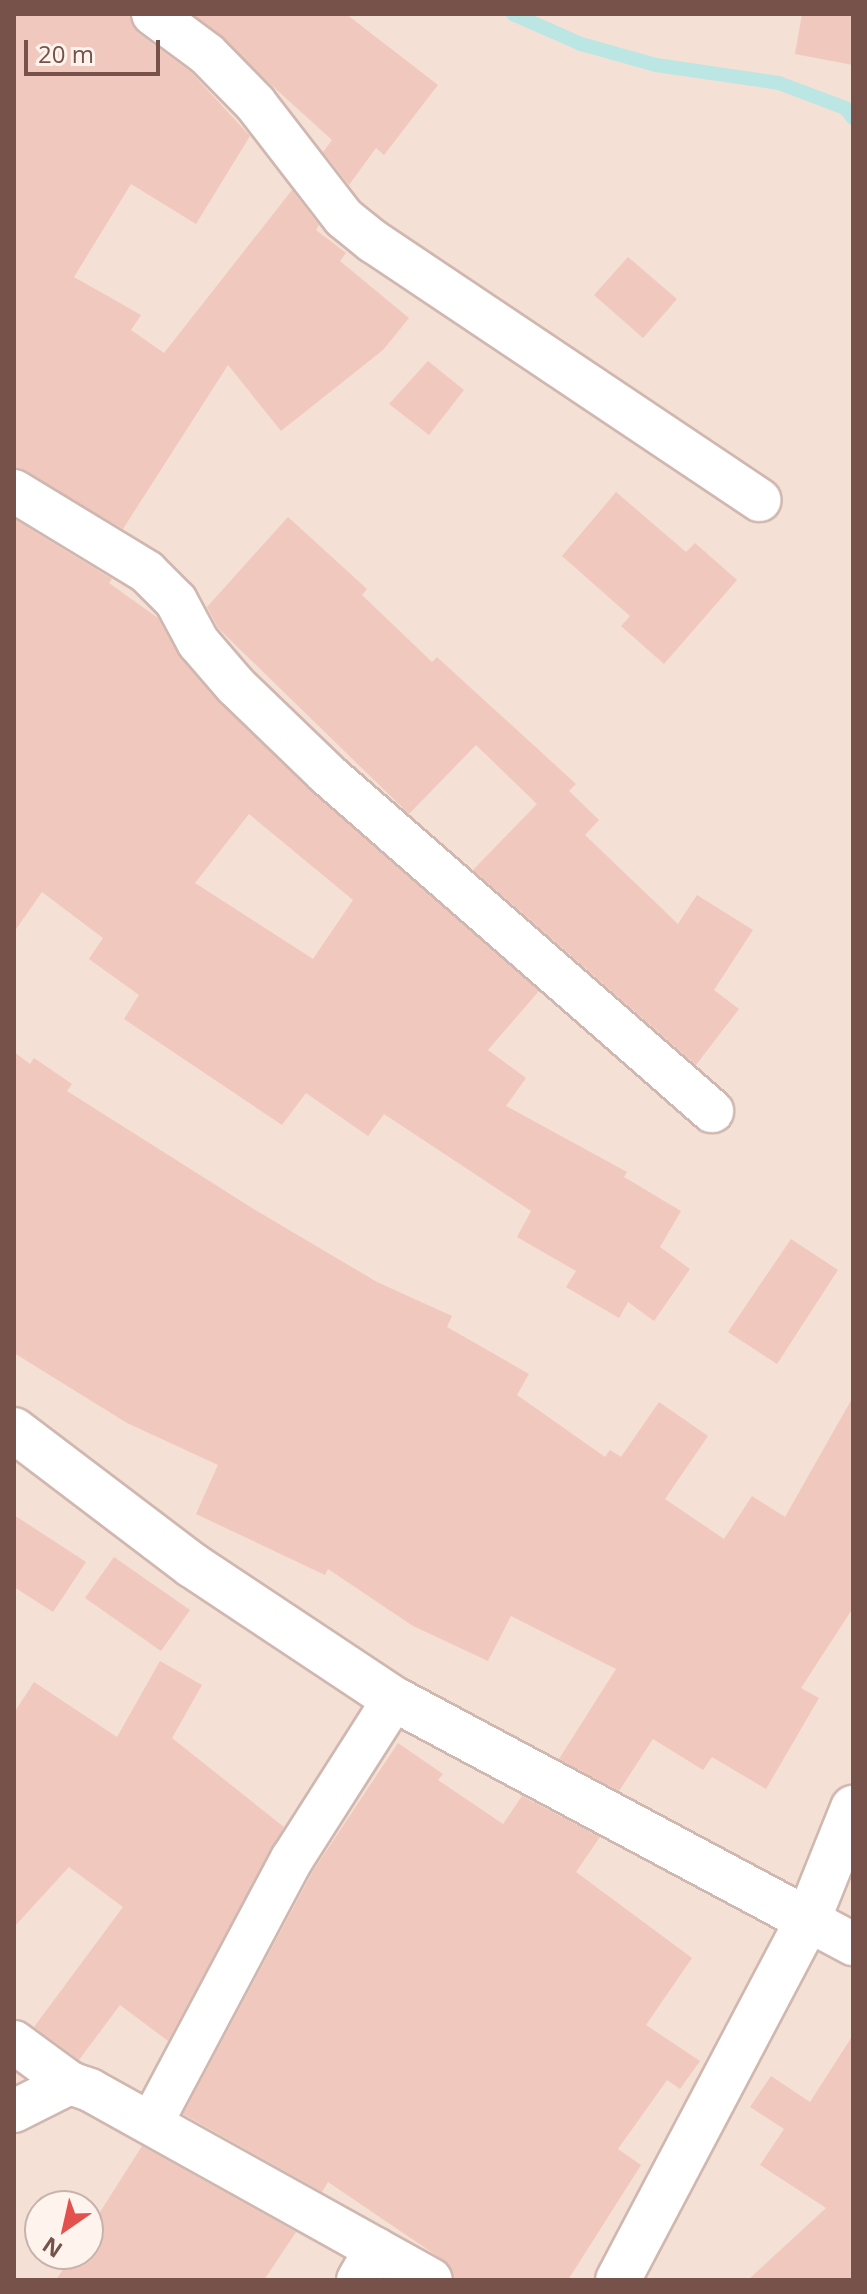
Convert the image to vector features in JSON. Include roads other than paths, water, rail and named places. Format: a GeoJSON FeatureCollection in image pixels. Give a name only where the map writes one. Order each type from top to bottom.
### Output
{"type":"FeatureCollection","features":[{"type":"Feature","properties":{"kind":"street"},"geometry":{"type":"LineString","coordinates":[[153,14],[217,64],[344,218],[374,242],[760,500]]}},
{"type":"Feature","properties":{"kind":"street"},"geometry":{"type":"LineString","coordinates":[[14,491],[147,572],[176,601],[198,642],[236,686],[327,774],[712,1111]]}},
{"type":"Feature","properties":{"kind":"street"},"geometry":{"type":"LineString","coordinates":[[14,1430],[192,1565],[394,1699],[853,1944]]}},
{"type":"Feature","properties":{"kind":"street"},"geometry":{"type":"LineString","coordinates":[[153,2120],[292,1859],[394,1699]]}},
{"type":"Feature","properties":{"kind":"street"},"geometry":{"type":"LineString","coordinates":[[618,2280],[808,1920],[853,1808]]}},
{"type":"Feature","properties":{"kind":"street"},"geometry":{"type":"LineString","coordinates":[[14,2042],[70,2083],[153,2120],[367,2264],[431,2280]]}},
{"type":"Feature","properties":{"kind":"street"},"geometry":{"type":"LineString","coordinates":[[14,2111],[70,2083]]}},
{"type":"Feature","properties":{"kind":"waterway"},"geometry":{"type":"LineString","coordinates":[[513,14],[581,44],[656,65],[779,83],[845,108],[853,118]]}}]}
